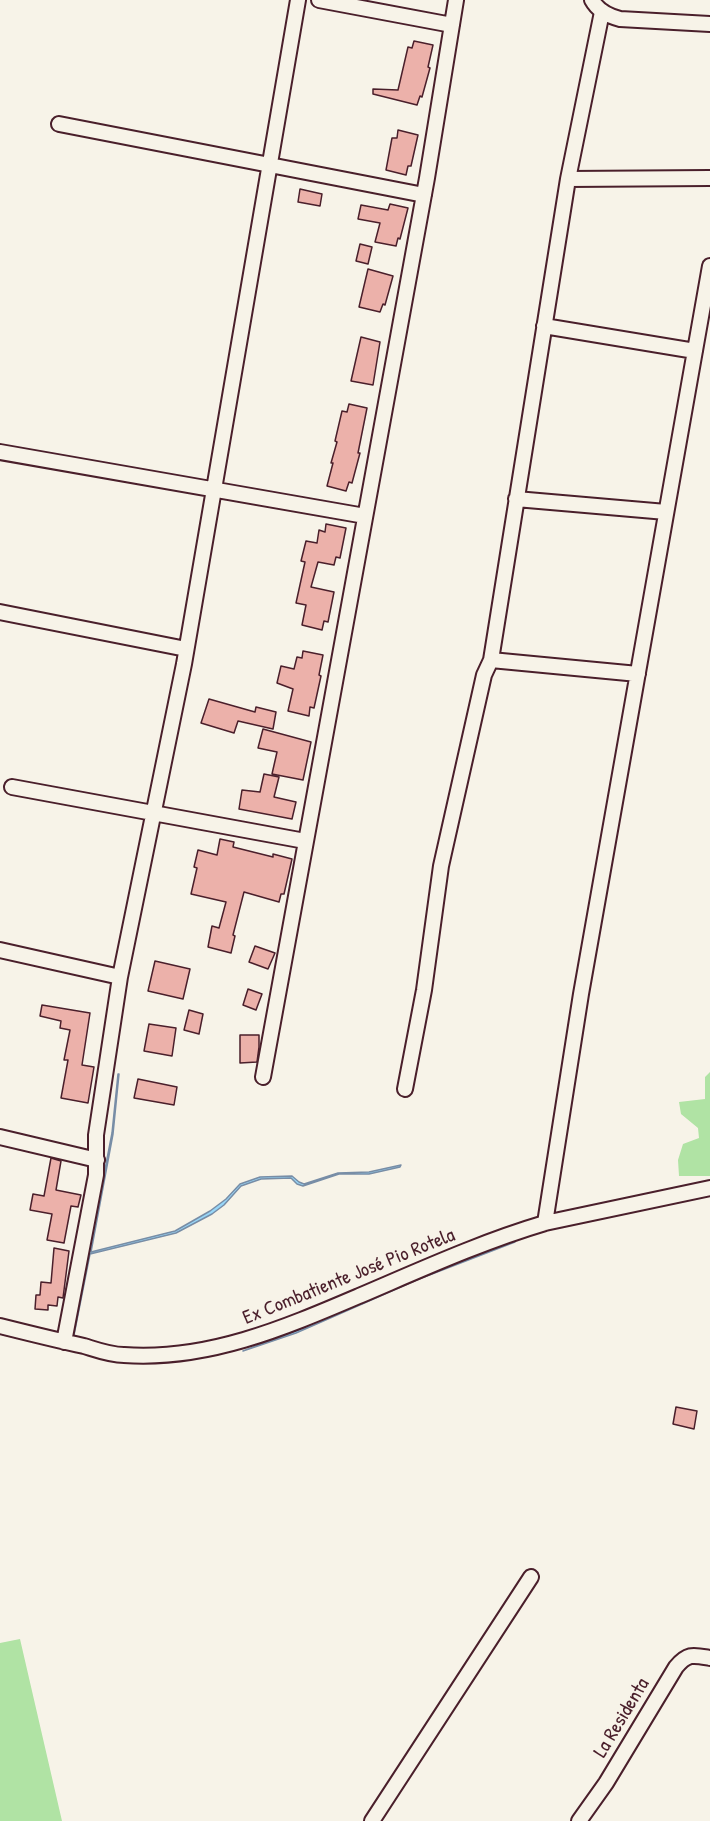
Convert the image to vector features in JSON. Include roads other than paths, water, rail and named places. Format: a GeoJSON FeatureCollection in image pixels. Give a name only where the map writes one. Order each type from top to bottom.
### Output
{"type":"FeatureCollection","features":[{"type":"Feature","properties":{"kind":"street"},"geometry":{"type":"LineString","coordinates":[[64,1342],[96,1175],[96,1135],[120,977],[186,649],[298,0]]}},
{"type":"Feature","properties":{"kind":"street"},"geometry":{"type":"LineString","coordinates":[[319,0],[452,25]]}},
{"type":"Feature","properties":{"kind":"street"},"geometry":{"type":"LineString","coordinates":[[263,1077],[424,195],[456,0]]}},
{"type":"Feature","properties":{"kind":"street"},"geometry":{"type":"LineString","coordinates":[[592,0],[602,12],[610,17],[710,24]]}},
{"type":"Feature","properties":{"kind":"street"},"geometry":{"type":"LineString","coordinates":[[405,1089],[424,990],[441,866],[484,675],[491,660],[568,178],[602,12]]}},
{"type":"Feature","properties":{"kind":"street"},"geometry":{"type":"LineString","coordinates":[[59,124],[424,195]]}},
{"type":"Feature","properties":{"kind":"street"},"geometry":{"type":"LineString","coordinates":[[568,178],[710,178]]}},
{"type":"Feature","properties":{"kind":"street"},"geometry":{"type":"LineString","coordinates":[[545,1223],[581,994],[710,266]]}},
{"type":"Feature","properties":{"kind":"street"},"geometry":{"type":"LineString","coordinates":[[544,326],[694,351]]}},
{"type":"Feature","properties":{"kind":"street"},"geometry":{"type":"LineString","coordinates":[[0,452],[364,516]]}},
{"type":"Feature","properties":{"kind":"street"},"geometry":{"type":"LineString","coordinates":[[516,499],[666,512]]}},
{"type":"Feature","properties":{"kind":"street"},"geometry":{"type":"LineString","coordinates":[[0,612],[186,649]]}},
{"type":"Feature","properties":{"kind":"street"},"geometry":{"type":"LineString","coordinates":[[491,660],[638,674]]}},
{"type":"Feature","properties":{"kind":"street"},"geometry":{"type":"LineString","coordinates":[[12,787],[305,841]]}},
{"type":"Feature","properties":{"kind":"street"},"geometry":{"type":"LineString","coordinates":[[0,950],[120,977]]}},
{"type":"Feature","properties":{"kind":"street"},"geometry":{"type":"LineString","coordinates":[[0,1137],[97,1160]]}},
{"type":"Feature","properties":{"kind":"street","name":"Ex Combatiente José Pio Rotela"},"geometry":{"type":"LineString","coordinates":[[0,1326],[121,1355],[176,1354],[234,1344],[257,1338],[317,1314],[464,1251],[545,1223],[710,1188]]}},
{"type":"Feature","properties":{"kind":"street"},"geometry":{"type":"LineString","coordinates":[[372,1821],[531,1577]]}},
{"type":"Feature","properties":{"kind":"street","name":"La Residenta"},"geometry":{"type":"LineString","coordinates":[[579,1821],[606,1783],[676,1667],[683,1659],[692,1655],[710,1658]]}},
{"type":"Feature","properties":{"kind":"water"},"geometry":{"type":"Polygon","coordinates":[[[118,1074],[113,1134],[91,1252],[175,1231],[210,1211],[240,1184],[260,1177],[292,1176],[304,1184],[338,1173],[369,1172],[401,1165],[369,1174],[339,1174],[303,1186],[291,1178],[261,1179],[241,1186],[224,1205],[212,1214],[176,1233],[90,1254],[73,1335],[112,1133],[118,1074]]]}},
{"type":"Feature","properties":{"kind":"water"},"geometry":{"type":"Polygon","coordinates":[[[515,1242],[419,1279],[296,1333],[243,1351],[418,1278],[515,1242]]]}}]}
